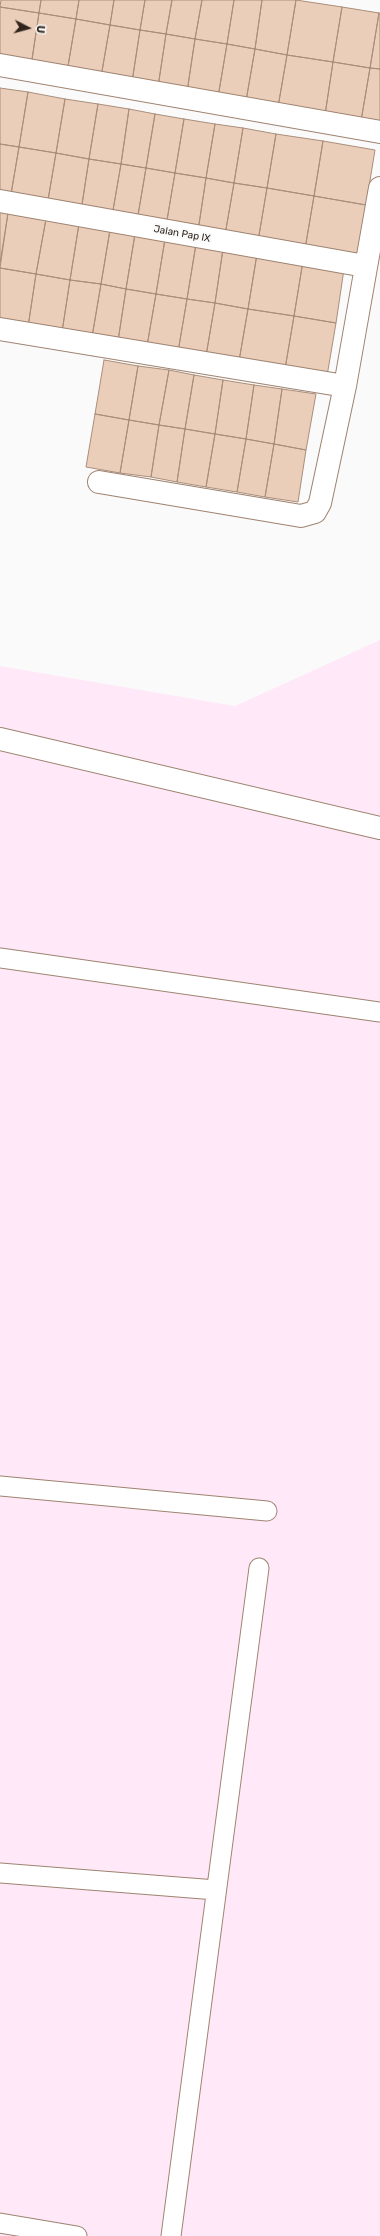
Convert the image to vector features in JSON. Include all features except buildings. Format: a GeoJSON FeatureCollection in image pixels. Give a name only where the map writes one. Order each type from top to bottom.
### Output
{"type":"FeatureCollection","features":[{"type":"Feature","properties":{"kind":"street"},"geometry":{"type":"LineString","coordinates":[[0,65],[380,132]]}},
{"type":"Feature","properties":{"kind":"street"},"geometry":{"type":"LineString","coordinates":[[99,482],[301,516],[315,512],[320,503],[345,386],[380,188]]}},
{"type":"Feature","properties":{"kind":"street","name":"Jalan Pap IX"},"geometry":{"type":"LineString","coordinates":[[0,201],[365,266]]}},
{"type":"Feature","properties":{"kind":"street"},"geometry":{"type":"LineString","coordinates":[[0,329],[345,386]]}},
{"type":"Feature","properties":{"kind":"street"},"geometry":{"type":"LineString","coordinates":[[0,739],[380,828]]}},
{"type":"Feature","properties":{"kind":"lane"},"geometry":{"type":"LineString","coordinates":[[0,958],[380,1012]]}},
{"type":"Feature","properties":{"kind":"lane"},"geometry":{"type":"LineString","coordinates":[[0,1486],[268,1511]]}},
{"type":"Feature","properties":{"kind":"lane"},"geometry":{"type":"LineString","coordinates":[[171,2236],[259,1568]]}},
{"type":"Feature","properties":{"kind":"lane"},"geometry":{"type":"LineString","coordinates":[[0,1873],[216,1890]]}},
{"type":"Feature","properties":{"kind":"lane"},"geometry":{"type":"LineString","coordinates":[[0,2223],[78,2236]]}},
{"type":"Feature","properties":{"kind":"shaded area"},"geometry":{"type":"Polygon","coordinates":[[[380,640],[380,2236],[0,2236],[0,666],[235,706],[380,640]]]}}]}
